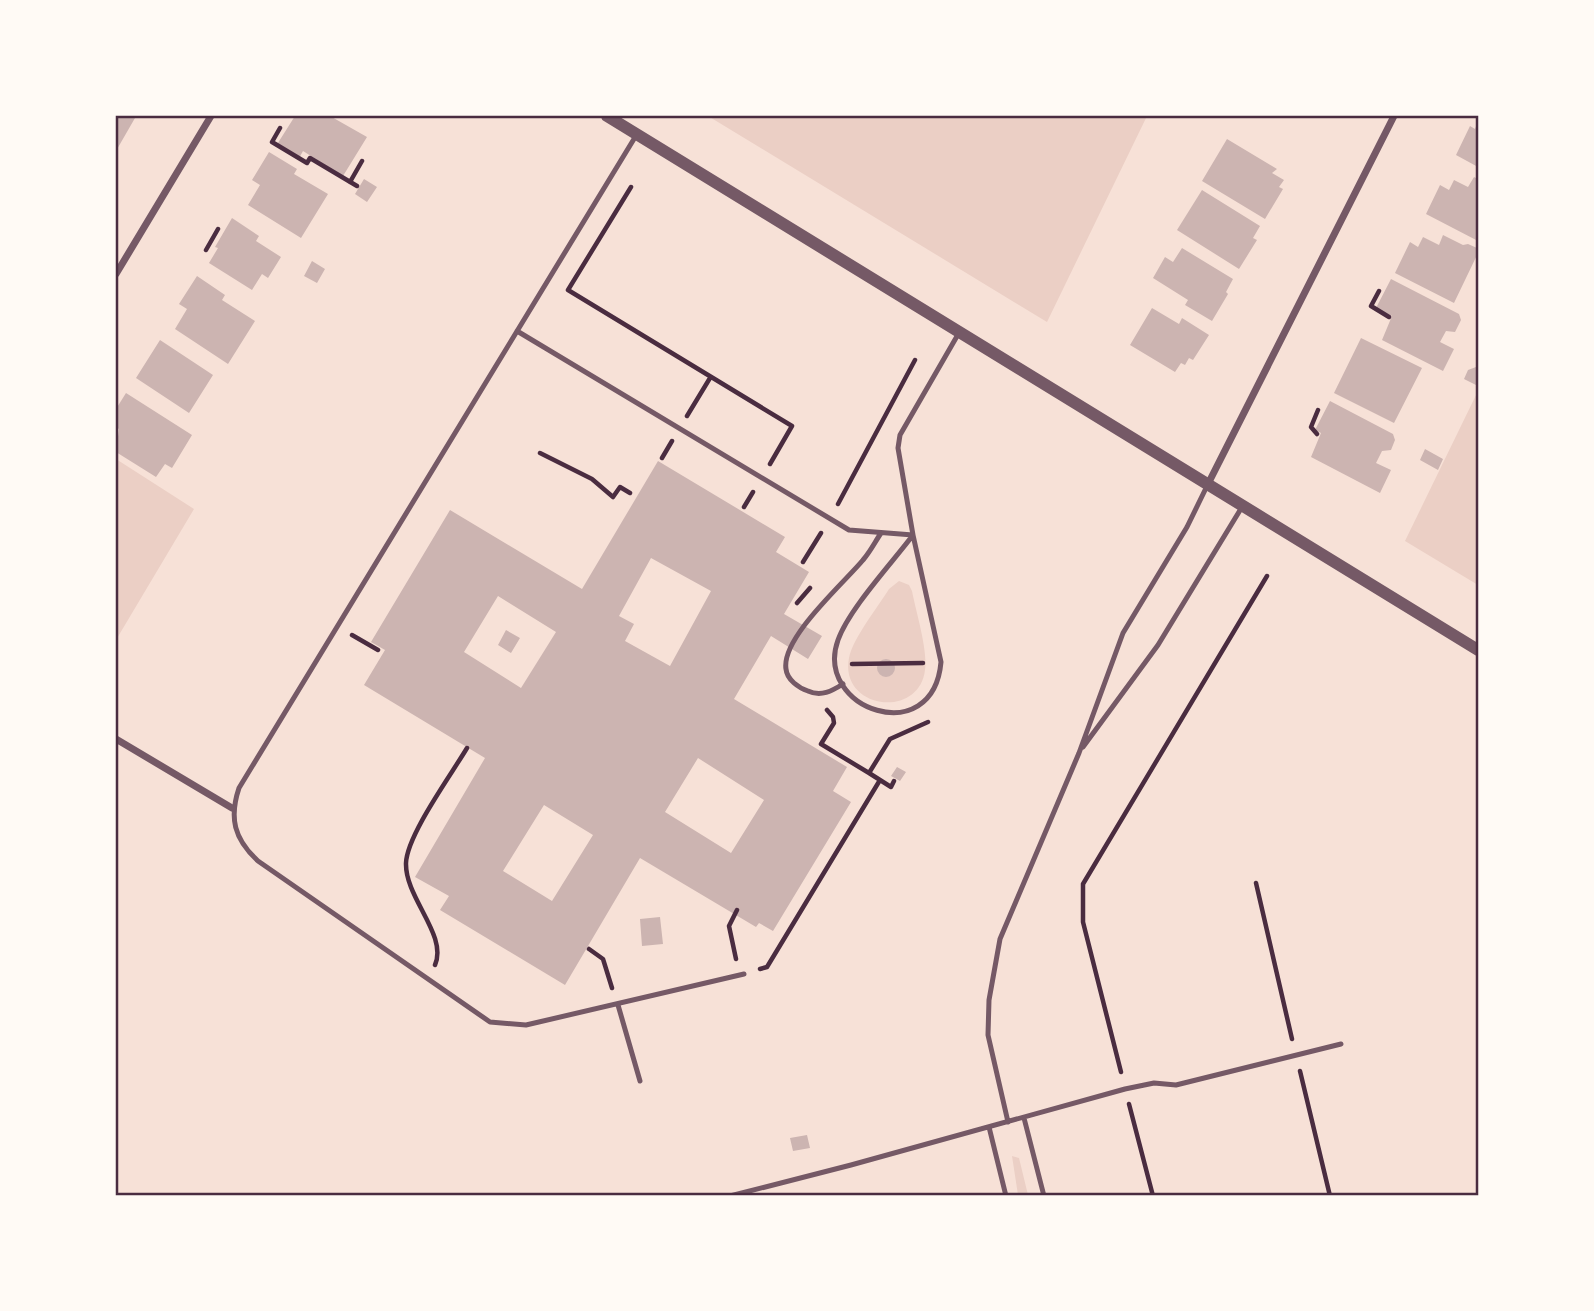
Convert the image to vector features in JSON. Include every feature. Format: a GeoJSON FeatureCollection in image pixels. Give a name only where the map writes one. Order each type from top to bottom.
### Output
{"type":"FeatureCollection","features":[{"type":"Feature","properties":{"kind":"street"},"geometry":{"type":"LineString","coordinates":[[116,274],[211,116]]}},
{"type":"Feature","properties":{"kind":"street"},"geometry":{"type":"LineString","coordinates":[[607,116],[1479,650]]}},
{"type":"Feature","properties":{"kind":"street"},"geometry":{"type":"LineString","coordinates":[[1208,484],[1394,116]]}},
{"type":"Feature","properties":{"kind":"street"},"geometry":{"type":"LineString","coordinates":[[116,739],[232,808]]}},
{"type":"Feature","properties":{"kind":"lane"},"geometry":{"type":"LineString","coordinates":[[637,134],[239,788],[232,808],[232,823],[238,837],[258,861],[471,1012],[498,1023],[526,1025],[742,975]]}},
{"type":"Feature","properties":{"kind":"lane"},"geometry":{"type":"LineString","coordinates":[[517,331],[849,530],[913,535]]}},
{"type":"Feature","properties":{"kind":"lane"},"geometry":{"type":"LineString","coordinates":[[913,535],[838,640],[834,662],[843,684],[863,705],[880,712],[899,713],[916,708],[932,696],[939,681],[941,662],[913,535],[898,449],[900,435],[960,331]]}},
{"type":"Feature","properties":{"kind":"lane"},"geometry":{"type":"LineString","coordinates":[[1008,1122],[988,1035],[994,969],[1011,910],[1079,752],[1123,633],[1187,527],[1208,484]]}},
{"type":"Feature","properties":{"kind":"lane"},"geometry":{"type":"LineString","coordinates":[[1079,752],[1158,645],[1243,506]]}},
{"type":"Feature","properties":{"kind":"lane"},"geometry":{"type":"LineString","coordinates":[[843,684],[829,692],[814,694],[801,688],[786,670],[788,655],[809,619],[864,559],[881,533]]}},
{"type":"Feature","properties":{"kind":"lane"},"geometry":{"type":"LineString","coordinates":[[618,1005],[640,1081]]}},
{"type":"Feature","properties":{"kind":"lane"},"geometry":{"type":"LineString","coordinates":[[730,1195],[1125,1089],[1154,1083],[1176,1085],[1341,1044]]}},
{"type":"Feature","properties":{"kind":"lane"},"geometry":{"type":"LineString","coordinates":[[1024,1118],[1044,1195]]}},
{"type":"Feature","properties":{"kind":"lane"},"geometry":{"type":"LineString","coordinates":[[989,1127],[1006,1195]]}},
{"type":"Feature","properties":{"kind":"path"},"geometry":{"type":"LineString","coordinates":[[280,128],[272,142],[307,163],[310,158],[357,186]]}},
{"type":"Feature","properties":{"kind":"path"},"geometry":{"type":"LineString","coordinates":[[350,182],[362,161]]}},
{"type":"Feature","properties":{"kind":"path"},"geometry":{"type":"LineString","coordinates":[[631,187],[568,290],[792,426],[744,508]]}},
{"type":"Feature","properties":{"kind":"path"},"geometry":{"type":"LineString","coordinates":[[206,250],[218,229]]}},
{"type":"Feature","properties":{"kind":"path"},"geometry":{"type":"LineString","coordinates":[[1378,291],[1371,306],[1389,317]]}},
{"type":"Feature","properties":{"kind":"path"},"geometry":{"type":"LineString","coordinates":[[803,562],[915,360]]}},
{"type":"Feature","properties":{"kind":"path"},"geometry":{"type":"LineString","coordinates":[[1317,434],[1311,427],[1318,410]]}},
{"type":"Feature","properties":{"kind":"path"},"geometry":{"type":"LineString","coordinates":[[540,453],[592,479],[613,497],[620,487],[630,493]]}},
{"type":"Feature","properties":{"kind":"path"},"geometry":{"type":"LineString","coordinates":[[1153,1195],[1083,922],[1083,884],[1267,576]]}},
{"type":"Feature","properties":{"kind":"path"},"geometry":{"type":"LineString","coordinates":[[337,626],[378,650]]}},
{"type":"Feature","properties":{"kind":"path"},"geometry":{"type":"LineString","coordinates":[[834,662],[871,666],[941,662]]}},
{"type":"Feature","properties":{"kind":"path"},"geometry":{"type":"LineString","coordinates":[[894,781],[891,786],[869,773],[890,739],[932,720]]}},
{"type":"Feature","properties":{"kind":"path"},"geometry":{"type":"LineString","coordinates":[[426,980],[437,962],[438,953],[431,931],[409,887],[408,850],[467,748]]}},
{"type":"Feature","properties":{"kind":"path"},"geometry":{"type":"LineString","coordinates":[[737,910],[729,926],[742,975],[767,967],[880,780]]}},
{"type":"Feature","properties":{"kind":"path"},"geometry":{"type":"LineString","coordinates":[[589,949],[604,959],[618,1005]]}},
{"type":"Feature","properties":{"kind":"shaded area"},"geometry":{"type":"Polygon","coordinates":[[[708,116],[1147,116],[1047,322],[708,116]]]}},
{"type":"Feature","properties":{"kind":"shaded area"},"geometry":{"type":"Polygon","coordinates":[[[1478,391],[1478,585],[1405,541],[1478,391]]]}},
{"type":"Feature","properties":{"kind":"shaded area"},"geometry":{"type":"Polygon","coordinates":[[[116,459],[194,509],[116,640],[116,459]]]}},
{"type":"Feature","properties":{"kind":"shaded area"},"geometry":{"type":"Polygon","coordinates":[[[899,581],[909,585],[912,591],[923,642],[925,670],[920,686],[909,696],[896,702],[881,702],[867,697],[856,688],[849,675],[849,658],[866,623],[889,589],[899,581]]]}},
{"type":"Feature","properties":{"kind":"shaded area"},"geometry":{"type":"Polygon","coordinates":[[[1012,1156],[1019,1158],[1028,1195],[1018,1195],[1012,1156]]]}},
{"type":"Feature","properties":{"kind":"building"},"geometry":{"type":"Polygon","coordinates":[[[116,116],[135,118],[116,151],[116,116]]]}},
{"type":"Feature","properties":{"kind":"building"},"geometry":{"type":"Polygon","coordinates":[[[295,116],[330,116],[367,137],[343,176],[303,151],[298,160],[276,146],[295,116]]]}},
{"type":"Feature","properties":{"kind":"building"},"geometry":{"type":"Polygon","coordinates":[[[1478,121],[1478,167],[1456,155],[1470,126],[1475,129],[1478,121]]]}},
{"type":"Feature","properties":{"kind":"building"},"geometry":{"type":"Polygon","coordinates":[[[1227,139],[1277,169],[1272,173],[1284,180],[1279,187],[1283,189],[1265,219],[1202,181],[1227,139]]]}},
{"type":"Feature","properties":{"kind":"building"},"geometry":{"type":"Polygon","coordinates":[[[269,152],[297,169],[294,174],[328,194],[301,238],[248,205],[260,185],[252,180],[269,152]]]}},
{"type":"Feature","properties":{"kind":"building"},"geometry":{"type":"Polygon","coordinates":[[[1474,177],[1478,179],[1478,241],[1426,214],[1440,185],[1449,190],[1454,180],[1468,187],[1474,177]]]}},
{"type":"Feature","properties":{"kind":"building"},"geometry":{"type":"Polygon","coordinates":[[[364,179],[377,187],[367,202],[355,194],[364,179]]]}},
{"type":"Feature","properties":{"kind":"building"},"geometry":{"type":"Polygon","coordinates":[[[1202,190],[1260,226],[1253,238],[1257,240],[1239,269],[1177,230],[1202,190]]]}},
{"type":"Feature","properties":{"kind":"building"},"geometry":{"type":"Polygon","coordinates":[[[232,218],[259,236],[256,241],[281,257],[268,278],[262,274],[252,290],[209,263],[232,218]]]}},
{"type":"Feature","properties":{"kind":"building"},"geometry":{"type":"Polygon","coordinates":[[[1443,235],[1463,245],[1477,248],[1478,253],[1454,303],[1395,273],[1410,242],[1418,247],[1423,237],[1439,245],[1443,235]]]}},
{"type":"Feature","properties":{"kind":"building"},"geometry":{"type":"Polygon","coordinates":[[[1182,248],[1233,279],[1226,292],[1228,294],[1212,321],[1185,305],[1188,300],[1153,278],[1165,257],[1173,262],[1182,248]]]}},
{"type":"Feature","properties":{"kind":"building"},"geometry":{"type":"Polygon","coordinates":[[[312,261],[325,269],[317,283],[304,276],[312,261]]]}},
{"type":"Feature","properties":{"kind":"building"},"geometry":{"type":"Polygon","coordinates":[[[197,276],[225,295],[222,300],[255,321],[228,364],[175,329],[187,309],[179,304],[197,276]]]}},
{"type":"Feature","properties":{"kind":"building"},"geometry":{"type":"Polygon","coordinates":[[[1391,279],[1459,314],[1461,320],[1455,332],[1446,331],[1440,342],[1454,349],[1443,371],[1382,340],[1392,316],[1376,308],[1391,279]]]}},
{"type":"Feature","properties":{"kind":"building"},"geometry":{"type":"Polygon","coordinates":[[[1152,308],[1179,324],[1182,318],[1209,335],[1193,360],[1189,358],[1185,365],[1181,363],[1175,372],[1130,345],[1152,308]]]}},
{"type":"Feature","properties":{"kind":"building"},"geometry":{"type":"Polygon","coordinates":[[[1361,338],[1422,368],[1394,423],[1334,393],[1361,338]]]}},
{"type":"Feature","properties":{"kind":"building"},"geometry":{"type":"Polygon","coordinates":[[[160,340],[213,375],[189,413],[136,378],[160,340]]]}},
{"type":"Feature","properties":{"kind":"building"},"geometry":{"type":"Polygon","coordinates":[[[1476,367],[1478,386],[1464,379],[1468,370],[1476,367]]]}},
{"type":"Feature","properties":{"kind":"building"},"geometry":{"type":"Polygon","coordinates":[[[126,393],[192,435],[172,468],[165,464],[156,477],[116,452],[119,429],[116,427],[116,409],[126,393]]]}},
{"type":"Feature","properties":{"kind":"building"},"geometry":{"type":"Polygon","coordinates":[[[1330,401],[1393,434],[1395,440],[1391,450],[1382,451],[1376,463],[1391,470],[1380,493],[1311,457],[1321,433],[1315,430],[1330,401]]]}},
{"type":"Feature","properties":{"kind":"building"},"geometry":{"type":"Polygon","coordinates":[[[1425,449],[1443,459],[1438,470],[1420,460],[1425,449]]]}},
{"type":"Feature","properties":{"kind":"building"},"geometry":{"type":"Polygon","coordinates":[[[658,461],[785,537],[776,552],[809,572],[784,614],[822,636],[808,659],[771,636],[734,699],[847,767],[833,791],[851,802],[773,931],[759,923],[756,927],[640,858],[565,985],[440,910],[449,896],[415,877],[485,758],[364,685],[385,650],[371,642],[450,510],[582,589],[658,461]],[[651,558],[619,616],[634,624],[625,641],[670,666],[711,591],[651,558]],[[498,596],[464,652],[521,688],[556,632],[498,596]],[[698,758],[665,812],[731,853],[764,800],[698,758]],[[544,805],[503,871],[552,901],[593,835],[544,805]]]}},
{"type":"Feature","properties":{"kind":"building"},"geometry":{"type":"Polygon","coordinates":[[[506,630],[520,638],[511,653],[498,645],[506,630]]]}},
{"type":"Feature","properties":{"kind":"building"},"geometry":{"type":"Polygon","coordinates":[[[886,659],[892,662],[895,668],[892,674],[886,677],[880,674],[877,668],[880,662],[886,659]]]}},
{"type":"Feature","properties":{"kind":"building"},"geometry":{"type":"Polygon","coordinates":[[[897,767],[906,772],[900,781],[891,776],[897,767]]]}},
{"type":"Feature","properties":{"kind":"building"},"geometry":{"type":"Polygon","coordinates":[[[660,917],[663,944],[642,946],[640,919],[660,917]]]}},
{"type":"Feature","properties":{"kind":"building"},"geometry":{"type":"Polygon","coordinates":[[[807,1135],[810,1148],[793,1151],[790,1138],[807,1135]]]}}]}
